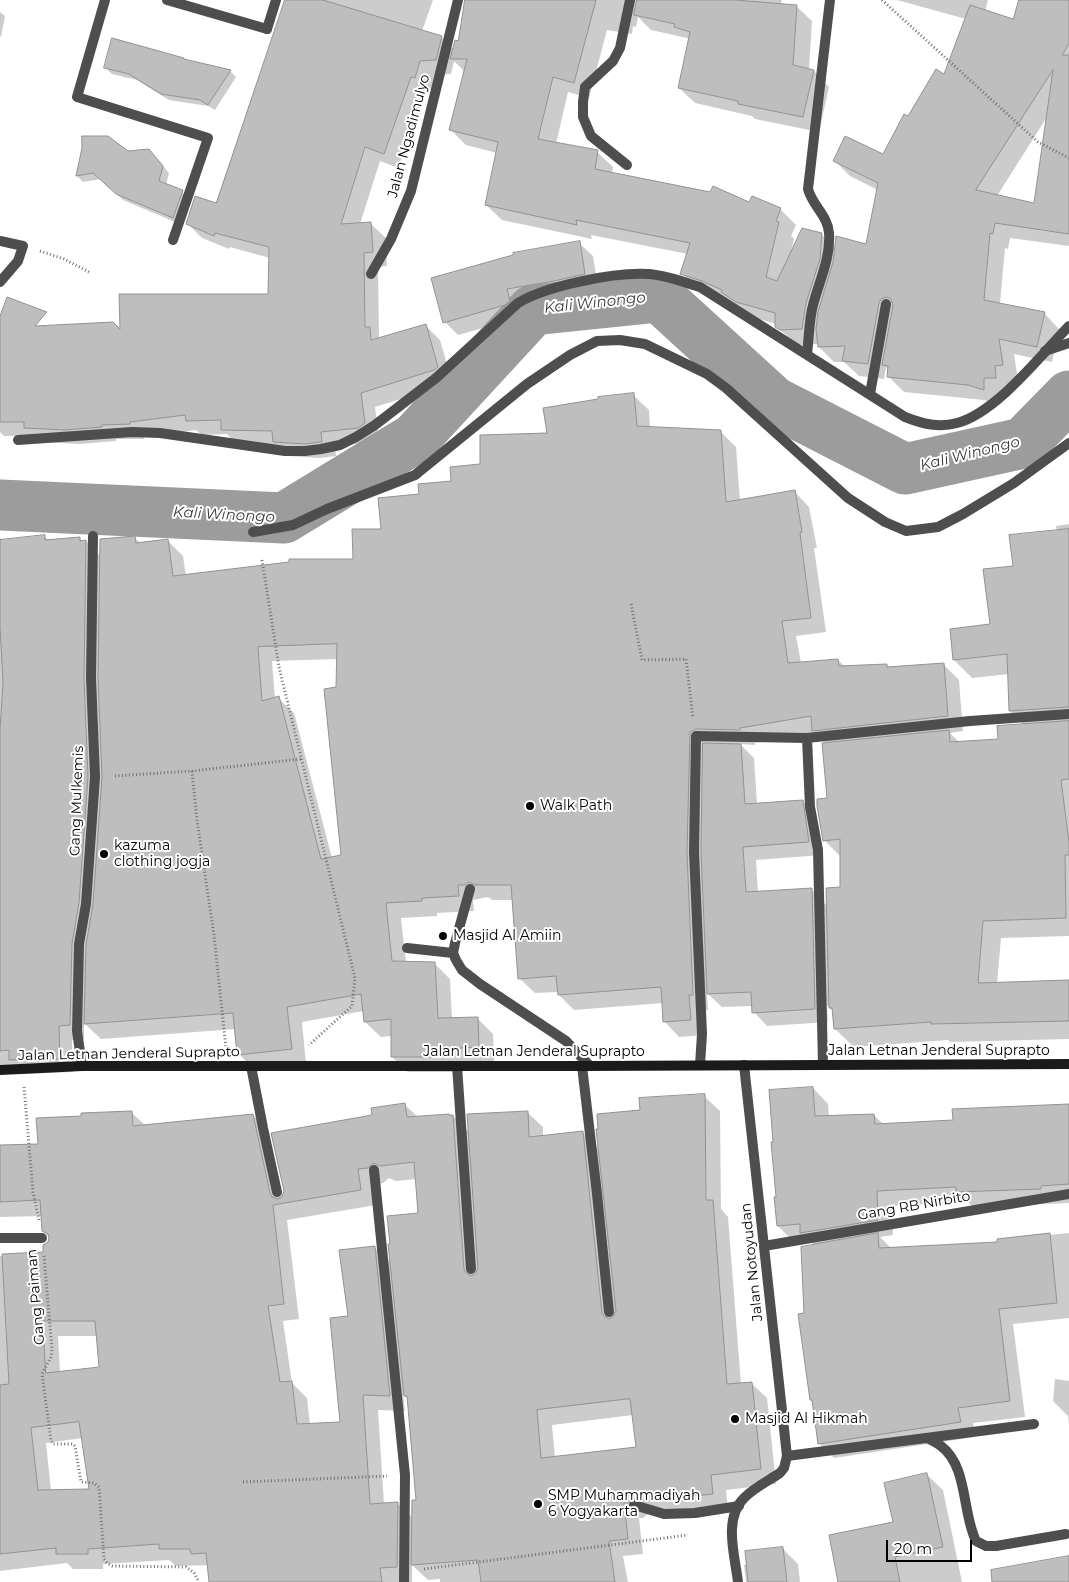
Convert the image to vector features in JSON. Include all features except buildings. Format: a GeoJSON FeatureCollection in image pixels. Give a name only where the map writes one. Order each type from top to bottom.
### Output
{"type":"FeatureCollection","features":[{"type":"Feature","properties":{"kind":"main road","name":"Jalan Letnan Jenderal Suprapto"},"geometry":{"type":"LineString","coordinates":[[0,1070],[82,1066],[1069,1064]]}},
{"type":"Feature","properties":{"kind":"street"},"geometry":{"type":"LineString","coordinates":[[105,0],[77,96],[208,138],[173,240]]}},
{"type":"Feature","properties":{"kind":"street"},"geometry":{"type":"LineString","coordinates":[[167,0],[267,29],[276,0]]}},
{"type":"Feature","properties":{"kind":"street","name":"Jalan Ngadimulyo"},"geometry":{"type":"LineString","coordinates":[[371,274],[391,239],[410,191],[458,0]]}},
{"type":"Feature","properties":{"kind":"street"},"geometry":{"type":"LineString","coordinates":[[626,165],[590,136],[583,117],[583,102],[585,87],[613,61],[620,48],[630,0]]}},
{"type":"Feature","properties":{"kind":"street"},"geometry":{"type":"LineString","coordinates":[[807,354],[812,307],[828,250],[830,234],[828,224],[810,197],[808,189],[830,0]]}},
{"type":"Feature","properties":{"kind":"street"},"geometry":{"type":"LineString","coordinates":[[0,242],[23,246],[18,261],[0,282]]}},
{"type":"Feature","properties":{"kind":"street"},"geometry":{"type":"LineString","coordinates":[[18,440],[132,432],[160,433],[284,451],[306,451],[340,445],[375,425],[436,378],[504,313],[518,303],[546,290],[623,275],[650,274],[700,287],[906,417],[929,425],[958,423],[984,411],[1013,385],[1069,326]]}},
{"type":"Feature","properties":{"kind":"street"},"geometry":{"type":"LineString","coordinates":[[870,394],[886,304]]}},
{"type":"Feature","properties":{"kind":"street"},"geometry":{"type":"LineString","coordinates":[[252,532],[293,525],[327,509],[415,475],[527,384],[570,355],[597,341],[620,340],[645,344],[707,374],[726,388],[848,498],[885,522],[906,530],[938,527],[963,514],[1014,483],[1069,443]]}},
{"type":"Feature","properties":{"kind":"street"},"geometry":{"type":"LineString","coordinates":[[1045,351],[1069,343]]}},
{"type":"Feature","properties":{"kind":"street","name":"Gang Mulkemis"},"geometry":{"type":"LineString","coordinates":[[82,1066],[77,1031],[79,944],[86,904],[95,777],[91,678],[93,536]]}},
{"type":"Feature","properties":{"kind":"street"},"geometry":{"type":"LineString","coordinates":[[700,1065],[702,1034],[694,852],[696,736],[807,738],[970,721],[1069,714]]}},
{"type":"Feature","properties":{"kind":"street"},"geometry":{"type":"LineString","coordinates":[[807,738],[810,807],[818,850],[823,1065]]}},
{"type":"Feature","properties":{"kind":"street"},"geometry":{"type":"LineString","coordinates":[[470,889],[454,952],[462,970],[486,989],[566,1040],[586,1066],[609,1312]]}},
{"type":"Feature","properties":{"kind":"street"},"geometry":{"type":"LineString","coordinates":[[407,948],[454,952]]}},
{"type":"Feature","properties":{"kind":"street","name":"Jalan Notoyudan"},"geometry":{"type":"LineString","coordinates":[[744,1065],[787,1456]]}},
{"type":"Feature","properties":{"kind":"street"},"geometry":{"type":"LineString","coordinates":[[252,1066],[277,1192]]}},
{"type":"Feature","properties":{"kind":"street"},"geometry":{"type":"LineString","coordinates":[[457,1066],[470,1269]]}},
{"type":"Feature","properties":{"kind":"street"},"geometry":{"type":"LineString","coordinates":[[374,1170],[405,1475],[404,1582]]}},
{"type":"Feature","properties":{"kind":"street","name":"Gang RB Nirbito"},"geometry":{"type":"LineString","coordinates":[[764,1246],[1069,1194]]}},
{"type":"Feature","properties":{"kind":"street"},"geometry":{"type":"LineString","coordinates":[[0,1238],[42,1238]]}},
{"type":"Feature","properties":{"kind":"street"},"geometry":{"type":"LineString","coordinates":[[738,1582],[732,1530],[734,1514],[744,1498],[780,1473],[784,1468],[787,1456],[1034,1424]]}},
{"type":"Feature","properties":{"kind":"street"},"geometry":{"type":"LineString","coordinates":[[928,1438],[942,1446],[958,1468],[970,1530],[976,1541],[986,1546],[996,1546],[1066,1534]]}},
{"type":"Feature","properties":{"kind":"street"},"geometry":{"type":"LineString","coordinates":[[634,1505],[664,1514],[695,1513],[739,1506]]}},
{"type":"Feature","properties":{"kind":"path"},"geometry":{"type":"LineString","coordinates":[[882,0],[1038,142],[1069,158]]}},
{"type":"Feature","properties":{"kind":"path"},"geometry":{"type":"LineString","coordinates":[[23,246],[64,259],[91,273]]}},
{"type":"Feature","properties":{"kind":"path"},"geometry":{"type":"LineString","coordinates":[[262,560],[279,667],[355,978],[352,1006],[287,1066]]}},
{"type":"Feature","properties":{"kind":"path"},"geometry":{"type":"LineString","coordinates":[[631,604],[642,660],[686,659],[696,736]]}},
{"type":"Feature","properties":{"kind":"path"},"geometry":{"type":"LineString","coordinates":[[95,777],[192,771],[301,758]]}},
{"type":"Feature","properties":{"kind":"path"},"geometry":{"type":"LineString","coordinates":[[192,771],[197,820],[214,935],[228,1066]]}},
{"type":"Feature","properties":{"kind":"path","name":"Gang Paiman"},"geometry":{"type":"LineString","coordinates":[[27,1112],[33,1192],[42,1238],[52,1350],[51,1357],[42,1374],[51,1441],[53,1444],[73,1444],[75,1446],[81,1482],[94,1483],[99,1487],[104,1559],[107,1563],[112,1566],[186,1568],[194,1573],[199,1582]]}},
{"type":"Feature","properties":{"kind":"path"},"geometry":{"type":"LineString","coordinates":[[243,1482],[405,1475]]}},
{"type":"Feature","properties":{"kind":"path"},"geometry":{"type":"LineString","coordinates":[[404,1571],[694,1534]]}},
{"type":"Feature","properties":{"kind":"waterway","name":"Kali Winongo"},"geometry":{"type":"LineString","coordinates":[[0,505],[284,518],[415,438],[533,310],[659,297],[774,402],[905,469],[1023,443],[1069,396]]}},
{"type":"Feature","properties":{"kind":"place","name":"Walk Path"},"geometry":{"type":"Point","coordinates":[530,806]}},
{"type":"Feature","properties":{"kind":"place","name":"kazuma clothing jogja"},"geometry":{"type":"Point","coordinates":[104,854]}},
{"type":"Feature","properties":{"kind":"place","name":"Masjid Al Amiin"},"geometry":{"type":"Point","coordinates":[443,936]}},
{"type":"Feature","properties":{"kind":"place","name":"Masjid Al Hikmah"},"geometry":{"type":"Point","coordinates":[735,1419]}},
{"type":"Feature","properties":{"kind":"place","name":"SMP Muhammadiyah 6 Yogyakarta"},"geometry":{"type":"Point","coordinates":[538,1504]}}]}
